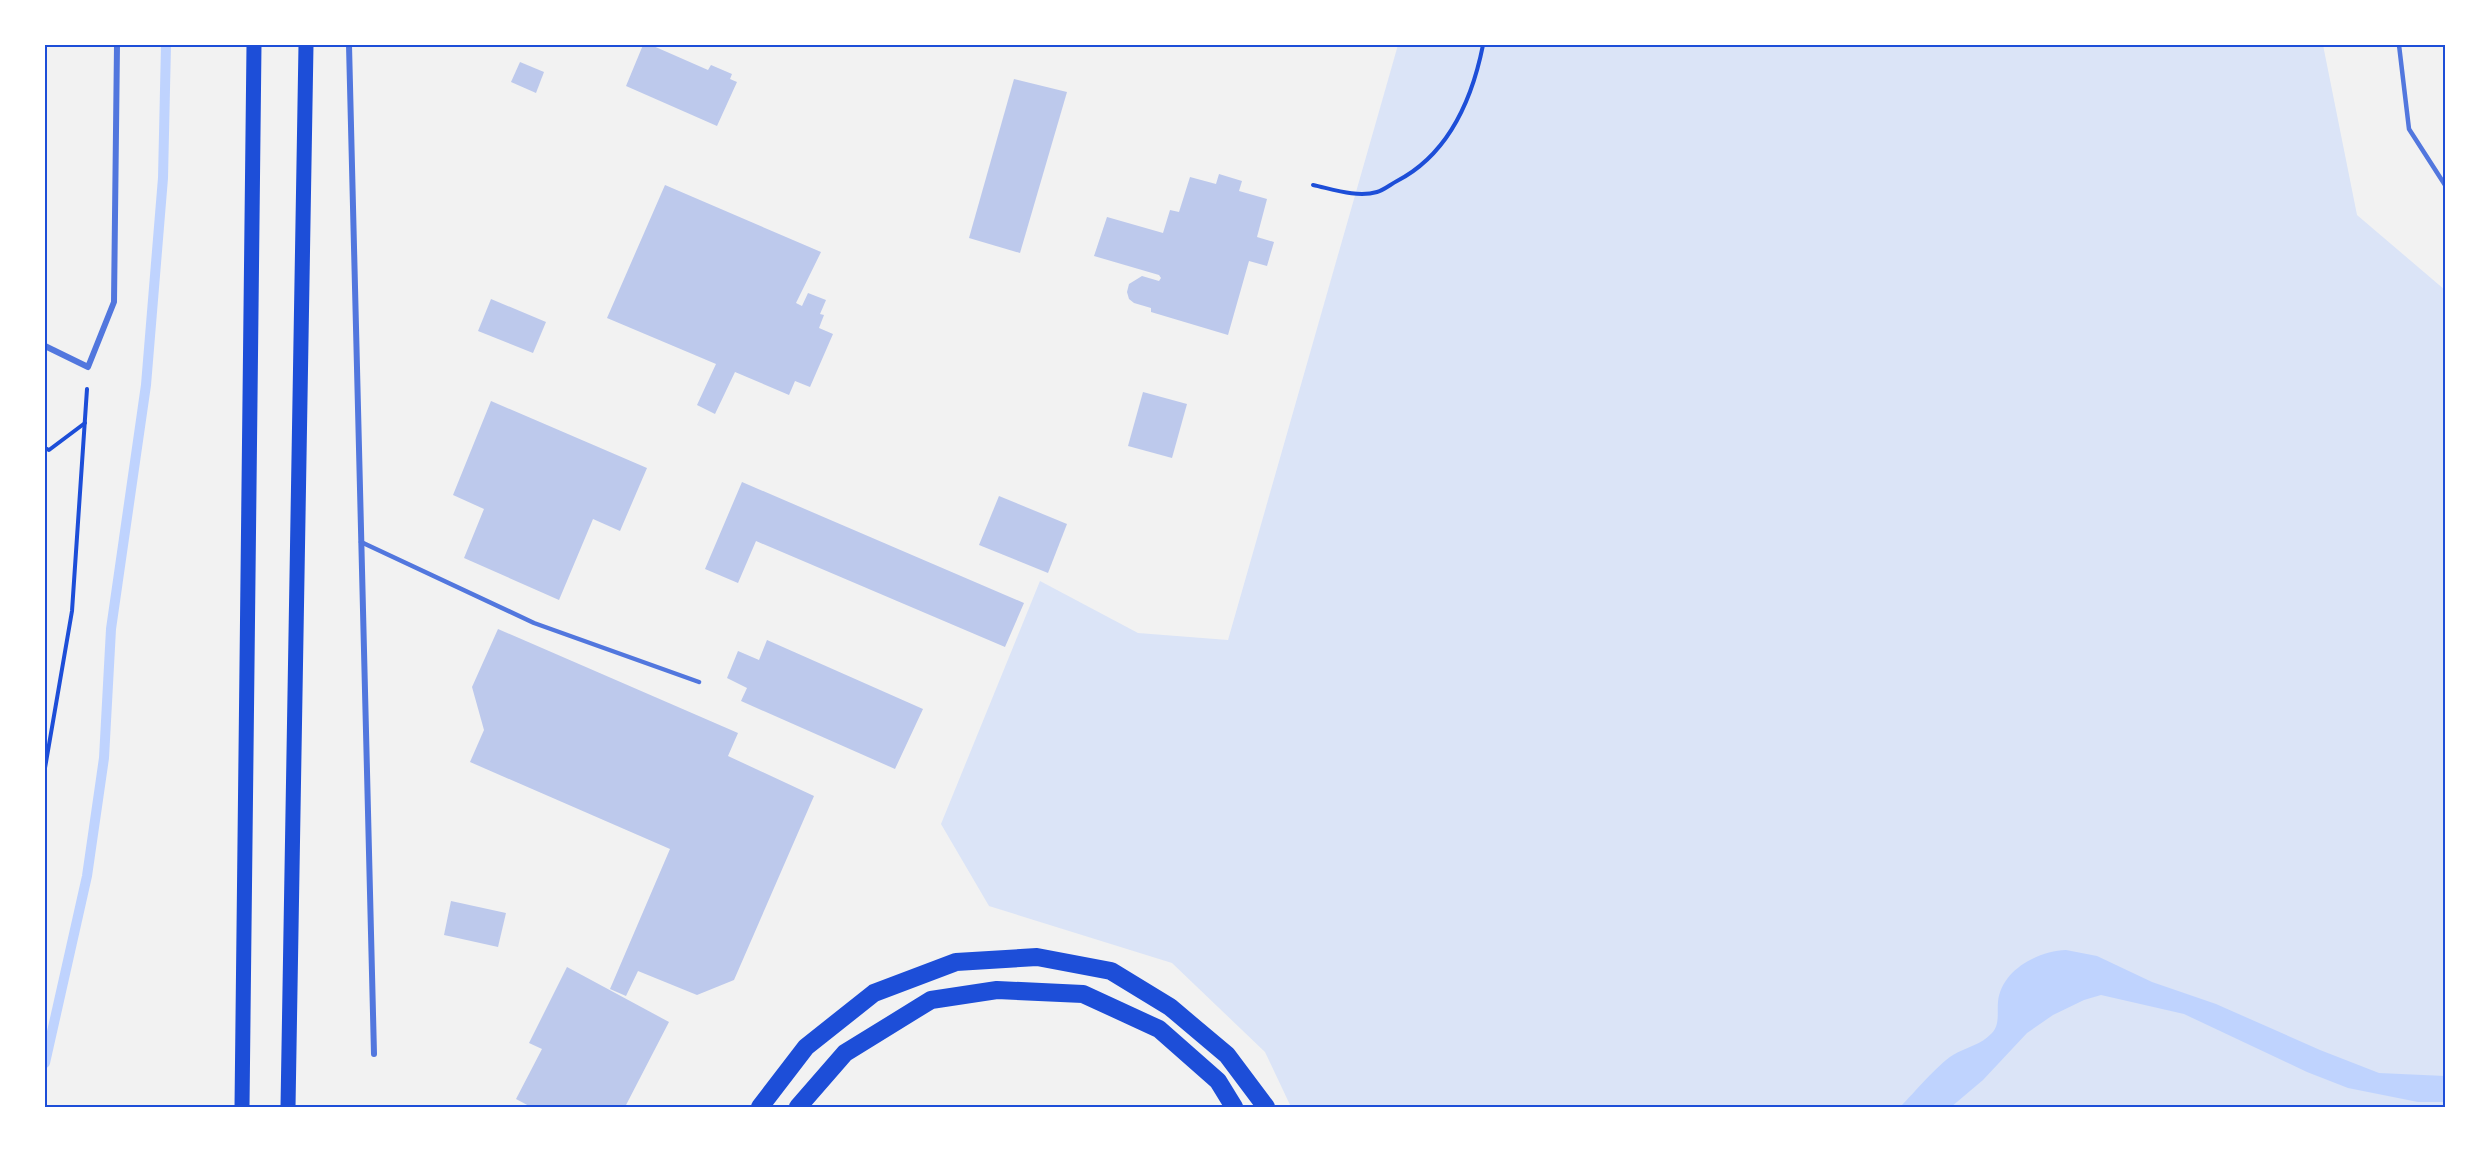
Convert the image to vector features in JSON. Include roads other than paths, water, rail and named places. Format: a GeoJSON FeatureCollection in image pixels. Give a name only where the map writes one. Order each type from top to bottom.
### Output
{"type":"FeatureCollection","features":[{"type":"Feature","properties":{"kind":"highway"},"geometry":{"type":"LineString","coordinates":[[760,1107],[806,1047],[874,993],[956,962],[1037,957],[1111,971],[1170,1007],[1227,1055],[1266,1107]]}},
{"type":"Feature","properties":{"kind":"highway"},"geometry":{"type":"LineString","coordinates":[[798,1107],[845,1053],[931,1000],[997,990],[1083,994],[1159,1029],[1218,1081],[1234,1107]]}},
{"type":"Feature","properties":{"kind":"main road"},"geometry":{"type":"LineString","coordinates":[[242,1107],[254,45]]}},
{"type":"Feature","properties":{"kind":"main road"},"geometry":{"type":"LineString","coordinates":[[288,1107],[306,45]]}},
{"type":"Feature","properties":{"kind":"street"},"geometry":{"type":"LineString","coordinates":[[45,346],[88,367],[114,302],[117,45]]}},
{"type":"Feature","properties":{"kind":"street"},"geometry":{"type":"LineString","coordinates":[[348,45],[375,1054]]}},
{"type":"Feature","properties":{"kind":"lane"},"geometry":{"type":"LineString","coordinates":[[2399,45],[2409,129],[2445,185]]}},
{"type":"Feature","properties":{"kind":"lane"},"geometry":{"type":"LineString","coordinates":[[361,542],[534,623],[699,682]]}},
{"type":"Feature","properties":{"kind":"water"},"geometry":{"type":"Polygon","coordinates":[[[2066,950],[2097,956],[2152,982],[2216,1004],[2320,1050],[2379,1073],[2445,1076],[2445,1102],[2418,1102],[2348,1088],[2307,1072],[2184,1014],[2101,995],[2084,1000],[2053,1015],[2027,1033],[1983,1080],[1951,1107],[1900,1107],[1947,1060],[1983,1040],[1995,1030],[2001,991],[2013,972],[2033,958],[2066,950]]]}},
{"type":"Feature","properties":{"kind":"waterway"},"geometry":{"type":"LineString","coordinates":[[45,1063],[87,876],[104,758],[111,629],[146,385],[163,178],[166,45]]}}]}
